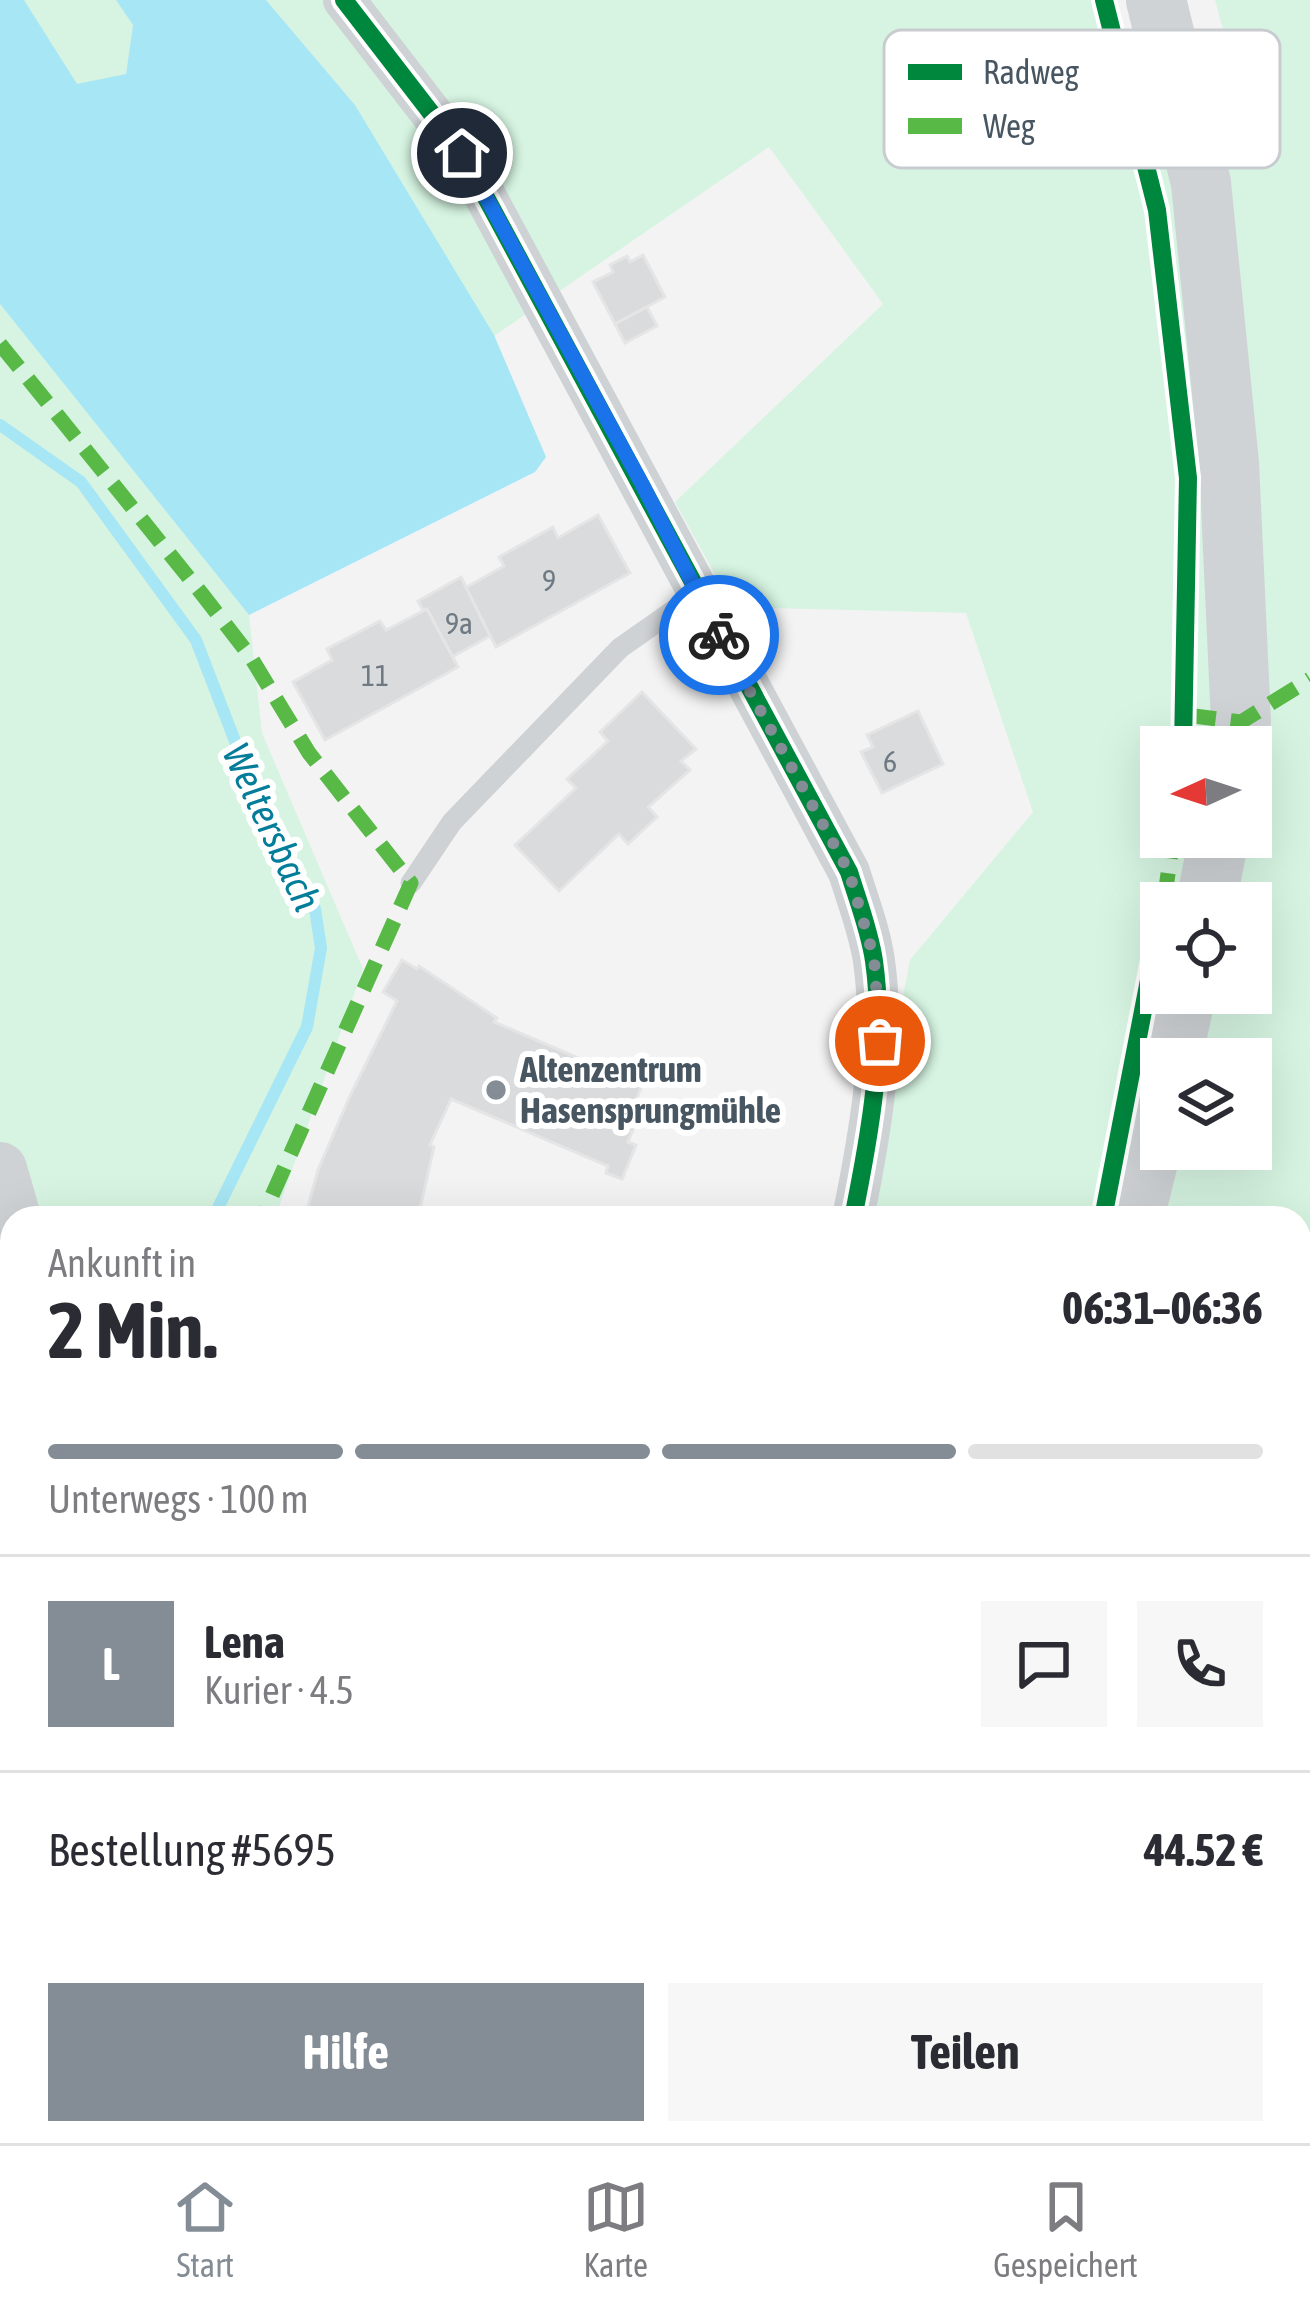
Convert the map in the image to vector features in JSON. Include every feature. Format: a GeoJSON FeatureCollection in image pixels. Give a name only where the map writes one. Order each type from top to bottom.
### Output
{"type":"FeatureCollection","features":[{"type":"Feature","properties":{"kind":"main road"},"geometry":{"type":"LineString","coordinates":[[1156,0],[1163,30]]}},
{"type":"Feature","properties":{"kind":"main road"},"geometry":{"type":"LineString","coordinates":[[1197,168],[1229,463],[1239,726]]}},
{"type":"Feature","properties":{"kind":"main road"},"geometry":{"type":"LineString","coordinates":[[1137,1206],[1146,1170]]}},
{"type":"Feature","properties":{"kind":"street"},"geometry":{"type":"LineString","coordinates":[[344,0],[462,153],[849,872],[874,958],[880,1041],[855,1206]]}},
{"type":"Feature","properties":{"kind":"street"},"geometry":{"type":"LineString","coordinates":[[0,1169],[11,1206]]}},
{"type":"Feature","properties":{"kind":"lane"},"geometry":{"type":"LineString","coordinates":[[412,883],[452,822],[620,648],[697,594]]}},
{"type":"Feature","properties":{"kind":"green space"},"geometry":{"type":"Polygon","coordinates":[[[24,0],[116,0],[133,25],[126,74],[77,85],[24,0]]]}},
{"type":"Feature","properties":{"kind":"green space"},"geometry":{"type":"Polygon","coordinates":[[[266,0],[1100,0],[1110,30],[884,30],[884,168],[1179,168],[1201,183],[1230,168],[1280,168],[1280,30],[1223,30],[1215,0],[1310,0],[1310,1206],[863,1206],[910,960],[1033,812],[966,613],[733,607],[675,502],[883,304],[769,147],[494,336],[355,105],[266,0]]]}},
{"type":"Feature","properties":{"kind":"green space"},"geometry":{"type":"Polygon","coordinates":[[[0,304],[249,615],[262,733],[363,969],[279,1206],[0,1206],[0,304]]]}},
{"type":"Feature","properties":{"kind":"water"},"geometry":{"type":"Polygon","coordinates":[[[0,0],[24,0],[77,84],[126,74],[133,25],[116,0],[266,0],[355,105],[494,335],[546,457],[535,472],[249,615],[0,304],[0,0]]]}},
{"type":"Feature","properties":{"kind":"building"},"geometry":{"type":"Polygon","coordinates":[[[643,255],[665,297],[615,324],[593,282],[613,272],[610,265],[627,256],[630,262],[643,255]]]}},
{"type":"Feature","properties":{"kind":"building"},"geometry":{"type":"Polygon","coordinates":[[[647,307],[657,326],[625,343],[615,324],[647,307]]]}},
{"type":"Feature","properties":{"kind":"building"},"geometry":{"type":"Polygon","coordinates":[[[598,515],[630,573],[496,647],[465,588],[504,566],[499,557],[553,527],[558,538],[598,515]]]}},
{"type":"Feature","properties":{"kind":"building"},"geometry":{"type":"Polygon","coordinates":[[[461,577],[490,636],[452,657],[418,601],[461,577]]]}},
{"type":"Feature","properties":{"kind":"building"},"geometry":{"type":"Polygon","coordinates":[[[427,609],[458,667],[325,740],[293,682],[332,660],[327,649],[380,621],[386,630],[427,609]]]}},
{"type":"Feature","properties":{"kind":"building"},"geometry":{"type":"Polygon","coordinates":[[[642,692],[696,749],[681,761],[690,770],[648,807],[657,817],[628,844],[619,834],[559,891],[515,845],[576,788],[567,779],[608,741],[600,732],[642,692]]]}},
{"type":"Feature","properties":{"kind":"building"},"geometry":{"type":"Polygon","coordinates":[[[918,711],[943,764],[882,793],[861,752],[873,747],[867,735],[918,711]]]}},
{"type":"Feature","properties":{"kind":"building","name":"Altenzentrum Hasensprungmühle"},"geometry":{"type":"Polygon","coordinates":[[[402,960],[419,966],[497,1018],[494,1022],[642,1085],[631,1114],[638,1117],[628,1142],[636,1145],[622,1179],[606,1173],[608,1166],[451,1099],[430,1145],[434,1147],[421,1206],[308,1206],[318,1170],[350,1096],[397,1001],[383,992],[402,960]]]}},
{"type":"Feature","properties":{"kind":"waterway","name":"Weltersbach"},"geometry":{"type":"LineString","coordinates":[[0,425],[81,482],[196,640],[238,749],[250,796],[315,909],[321,948],[307,1027],[219,1206]]}},
{"type":"Feature","properties":{"kind":"marked path"},"geometry":{"type":"LineString","coordinates":[[0,344],[250,656],[309,753],[411,883],[267,1206]]}},
{"type":"Feature","properties":{"kind":"marked path"},"geometry":{"type":"LineString","coordinates":[[1186,715],[1241,722],[1310,679]]}},
{"type":"Feature","properties":{"kind":"marked path"},"geometry":{"type":"LineString","coordinates":[[1167,882],[1170,858]]}},
{"type":"Feature","properties":{"kind":"cycle path"},"geometry":{"type":"LineString","coordinates":[[344,0],[462,153],[849,872],[872,950],[878,1026],[870,1122],[855,1206]]}},
{"type":"Feature","properties":{"kind":"cycle path"},"geometry":{"type":"LineString","coordinates":[[1104,0],[1112,30]]}},
{"type":"Feature","properties":{"kind":"cycle path"},"geometry":{"type":"LineString","coordinates":[[1146,168],[1157,210],[1188,478],[1183,726]]}},
{"type":"Feature","properties":{"kind":"cycle path"},"geometry":{"type":"LineString","coordinates":[[1105,1206],[1142,1014]]}},
{"type":"Feature","properties":{"kind":"way so far"},"geometry":{"type":"LineString","coordinates":[[719,635],[849,872],[874,958],[880,1041]]}},
{"type":"Feature","properties":{"kind":"place","name":"Altenzentrum Hasensprungmühle"},"geometry":{"type":"Point","coordinates":[496,1090]}},
{"type":"Feature","properties":{"kind":"route"},"geometry":{"type":"LineString","coordinates":[[462,153],[719,635]]}}]}
